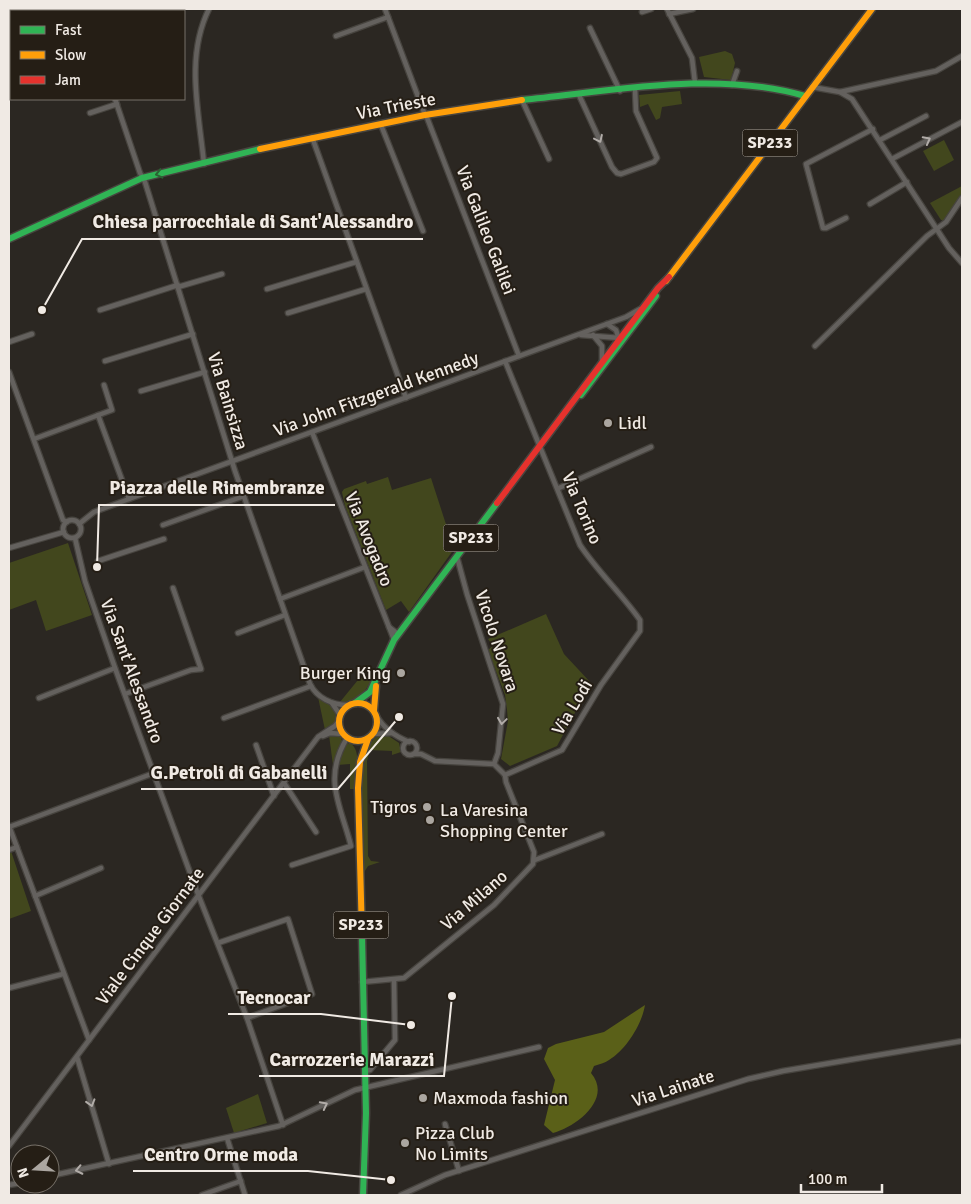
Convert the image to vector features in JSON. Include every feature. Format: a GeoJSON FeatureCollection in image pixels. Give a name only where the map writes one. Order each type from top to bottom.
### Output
{"type":"FeatureCollection","features":[{"type":"Feature","properties":{"kind":"main road","name":"SP233"},"geometry":{"type":"LineString","coordinates":[[558,422],[590,386],[644,310],[872,9]]}},
{"type":"Feature","properties":{"kind":"main road","name":"Via Trieste"},"geometry":{"type":"LineString","coordinates":[[9,239],[142,178],[312,138],[425,115],[522,100],[694,83],[781,89],[806,96]]}},
{"type":"Feature","properties":{"kind":"main road","name":"SP233"},"geometry":{"type":"LineString","coordinates":[[363,1195],[366,1087],[358,806],[360,762],[359,749],[347,737],[339,718],[348,705],[370,692],[386,655],[398,634],[541,446],[619,338],[644,310]]}},
{"type":"Feature","properties":{"kind":"main road","name":"SP233"},"geometry":{"type":"LineString","coordinates":[[360,762],[377,725],[373,694],[386,655]]}},
{"type":"Feature","properties":{"kind":"main road"},"geometry":{"type":"LineString","coordinates":[[355,702],[363,703],[375,713]]}},
{"type":"Feature","properties":{"kind":"main road"},"geometry":{"type":"LineString","coordinates":[[347,737],[357,741],[370,737]]}},
{"type":"Feature","properties":{"kind":"street"},"geometry":{"type":"LineString","coordinates":[[204,164],[195,61],[199,32],[209,9]]}},
{"type":"Feature","properties":{"kind":"street","name":"Via Galileo Galilei"},"geometry":{"type":"LineString","coordinates":[[385,9],[519,356]]}},
{"type":"Feature","properties":{"kind":"street"},"geometry":{"type":"LineString","coordinates":[[642,12],[650,9]]}},
{"type":"Feature","properties":{"kind":"street"},"geometry":{"type":"LineString","coordinates":[[666,9],[692,58],[694,83]]}},
{"type":"Feature","properties":{"kind":"street"},"geometry":{"type":"LineString","coordinates":[[669,14],[693,9]]}},
{"type":"Feature","properties":{"kind":"street"},"geometry":{"type":"LineString","coordinates":[[336,36],[388,17]]}},
{"type":"Feature","properties":{"kind":"street"},"geometry":{"type":"LineString","coordinates":[[590,28],[620,91]]}},
{"type":"Feature","properties":{"kind":"street"},"geometry":{"type":"LineString","coordinates":[[840,92],[936,71],[962,56]]}},
{"type":"Feature","properties":{"kind":"street"},"geometry":{"type":"LineString","coordinates":[[732,85],[737,71]]}},
{"type":"Feature","properties":{"kind":"street"},"geometry":{"type":"LineString","coordinates":[[812,87],[840,92],[852,99],[936,229],[962,263]]}},
{"type":"Feature","properties":{"kind":"street"},"geometry":{"type":"LineString","coordinates":[[579,95],[612,167],[621,174],[654,162],[657,158],[636,111],[634,89]]}},
{"type":"Feature","properties":{"kind":"street","name":"Via Bainsizza"},"geometry":{"type":"LineString","coordinates":[[115,100],[178,286],[244,496],[311,686]]}},
{"type":"Feature","properties":{"kind":"street"},"geometry":{"type":"LineString","coordinates":[[522,100],[549,159]]}},
{"type":"Feature","properties":{"kind":"street"},"geometry":{"type":"LineString","coordinates":[[90,113],[117,104]]}},
{"type":"Feature","properties":{"kind":"street"},"geometry":{"type":"LineString","coordinates":[[880,140],[926,116]]}},
{"type":"Feature","properties":{"kind":"street"},"geometry":{"type":"LineString","coordinates":[[892,159],[962,122]]}},
{"type":"Feature","properties":{"kind":"street"},"geometry":{"type":"LineString","coordinates":[[381,125],[423,231]]}},
{"type":"Feature","properties":{"kind":"street"},"geometry":{"type":"LineString","coordinates":[[846,218],[823,228],[806,164],[872,129]]}},
{"type":"Feature","properties":{"kind":"street"},"geometry":{"type":"LineString","coordinates":[[312,138],[406,398]]}},
{"type":"Feature","properties":{"kind":"street"},"geometry":{"type":"LineString","coordinates":[[870,204],[907,182]]}},
{"type":"Feature","properties":{"kind":"street"},"geometry":{"type":"LineString","coordinates":[[815,346],[927,236],[946,222],[962,198]]}},
{"type":"Feature","properties":{"kind":"street"},"geometry":{"type":"LineString","coordinates":[[957,257],[962,254]]}},
{"type":"Feature","properties":{"kind":"street"},"geometry":{"type":"LineString","coordinates":[[267,289],[356,262]]}},
{"type":"Feature","properties":{"kind":"street"},"geometry":{"type":"LineString","coordinates":[[100,310],[222,274]]}},
{"type":"Feature","properties":{"kind":"street"},"geometry":{"type":"LineString","coordinates":[[288,313],[366,289]]}},
{"type":"Feature","properties":{"kind":"street","name":"Via John Fitzgerald Kennedy"},"geometry":{"type":"LineString","coordinates":[[79,524],[94,512],[233,463],[644,310]]}},
{"type":"Feature","properties":{"kind":"street"},"geometry":{"type":"LineString","coordinates":[[590,386],[614,351],[619,338],[616,330],[607,324]]}},
{"type":"Feature","properties":{"kind":"street"},"geometry":{"type":"LineString","coordinates":[[9,342],[32,334]]}},
{"type":"Feature","properties":{"kind":"street"},"geometry":{"type":"LineString","coordinates":[[105,361],[193,334]]}},
{"type":"Feature","properties":{"kind":"street"},"geometry":{"type":"LineString","coordinates":[[592,334],[602,346],[602,361]]}},
{"type":"Feature","properties":{"kind":"street","name":"Via John Fitzgerald Kennedy"},"geometry":{"type":"LineString","coordinates":[[572,336],[592,334],[619,338]]}},
{"type":"Feature","properties":{"kind":"street","name":"Via Torino"},"geometry":{"type":"LineString","coordinates":[[505,361],[559,488],[580,545],[592,564],[625,598],[640,620],[640,625]]}},
{"type":"Feature","properties":{"kind":"street"},"geometry":{"type":"LineString","coordinates":[[9,372],[63,520],[67,522]]}},
{"type":"Feature","properties":{"kind":"street"},"geometry":{"type":"LineString","coordinates":[[141,391],[205,372]]}},
{"type":"Feature","properties":{"kind":"street"},"geometry":{"type":"LineString","coordinates":[[34,439],[112,410],[104,385]]}},
{"type":"Feature","properties":{"kind":"street"},"geometry":{"type":"LineString","coordinates":[[98,415],[129,499]]}},
{"type":"Feature","properties":{"kind":"street","name":"Via Avogadro"},"geometry":{"type":"LineString","coordinates":[[312,432],[394,640]]}},
{"type":"Feature","properties":{"kind":"street"},"geometry":{"type":"LineString","coordinates":[[559,488],[651,447]]}},
{"type":"Feature","properties":{"kind":"street"},"geometry":{"type":"LineString","coordinates":[[163,525],[244,496]]}},
{"type":"Feature","properties":{"kind":"street"},"geometry":{"type":"LineString","coordinates":[[64,532],[69,537],[75,538],[81,531],[79,524],[72,520],[67,522]]}},
{"type":"Feature","properties":{"kind":"street"},"geometry":{"type":"LineString","coordinates":[[64,532],[67,522]]}},
{"type":"Feature","properties":{"kind":"street"},"geometry":{"type":"LineString","coordinates":[[9,548],[64,532]]}},
{"type":"Feature","properties":{"kind":"street","name":"Via Sant'Alessandro"},"geometry":{"type":"LineString","coordinates":[[75,538],[85,581],[114,668],[199,896],[247,1018],[283,1125]]}},
{"type":"Feature","properties":{"kind":"street"},"geometry":{"type":"LineString","coordinates":[[98,561],[164,539]]}},
{"type":"Feature","properties":{"kind":"street","name":"Vicolo Novara"},"geometry":{"type":"LineString","coordinates":[[457,557],[467,594],[503,704],[498,753],[494,764]]}},
{"type":"Feature","properties":{"kind":"street"},"geometry":{"type":"LineString","coordinates":[[280,599],[365,567]]}},
{"type":"Feature","properties":{"kind":"street"},"geometry":{"type":"LineString","coordinates":[[124,694],[191,670],[201,669],[172,588]]}},
{"type":"Feature","properties":{"kind":"street"},"geometry":{"type":"LineString","coordinates":[[238,633],[285,615]]}},
{"type":"Feature","properties":{"kind":"street","name":"Via Lodi"},"geometry":{"type":"LineString","coordinates":[[505,775],[562,750],[601,685],[640,631],[640,625]]}},
{"type":"Feature","properties":{"kind":"street"},"geometry":{"type":"LineString","coordinates":[[389,627],[398,634]]}},
{"type":"Feature","properties":{"kind":"street"},"geometry":{"type":"LineString","coordinates":[[39,698],[114,668]]}},
{"type":"Feature","properties":{"kind":"street"},"geometry":{"type":"LineString","coordinates":[[224,718],[311,686],[317,694],[331,702],[348,705]]}},
{"type":"Feature","properties":{"kind":"street"},"geometry":{"type":"LineString","coordinates":[[331,702],[339,718]]}},
{"type":"Feature","properties":{"kind":"street"},"geometry":{"type":"LineString","coordinates":[[375,713],[380,723],[398,737],[416,745],[425,756]]}},
{"type":"Feature","properties":{"kind":"street","name":"Viale Cinque Giornate"},"geometry":{"type":"LineString","coordinates":[[9,1146],[318,737],[334,726],[339,718]]}},
{"type":"Feature","properties":{"kind":"street"},"geometry":{"type":"LineString","coordinates":[[370,737],[392,733]]}},
{"type":"Feature","properties":{"kind":"street"},"geometry":{"type":"LineString","coordinates":[[292,865],[351,846],[337,806],[335,789],[335,765],[347,737],[326,734],[314,743]]}},
{"type":"Feature","properties":{"kind":"street"},"geometry":{"type":"LineString","coordinates":[[398,737],[406,754],[425,756],[435,761],[494,764],[505,775],[535,860]]}},
{"type":"Feature","properties":{"kind":"street"},"geometry":{"type":"LineString","coordinates":[[404,748],[409,742]]}},
{"type":"Feature","properties":{"kind":"street"},"geometry":{"type":"LineString","coordinates":[[256,745],[274,796]]}},
{"type":"Feature","properties":{"kind":"street"},"geometry":{"type":"LineString","coordinates":[[414,754],[416,745]]}},
{"type":"Feature","properties":{"kind":"street"},"geometry":{"type":"LineString","coordinates":[[89,1040],[9,826],[154,773]]}},
{"type":"Feature","properties":{"kind":"street"},"geometry":{"type":"LineString","coordinates":[[284,783],[316,832]]}},
{"type":"Feature","properties":{"kind":"street","name":"Via Milano"},"geometry":{"type":"LineString","coordinates":[[362,982],[404,978],[494,905],[530,868],[535,860],[602,834]]}},
{"type":"Feature","properties":{"kind":"street"},"geometry":{"type":"LineString","coordinates":[[9,850],[17,847]]}},
{"type":"Feature","properties":{"kind":"street"},"geometry":{"type":"LineString","coordinates":[[35,896],[101,868]]}},
{"type":"Feature","properties":{"kind":"street"},"geometry":{"type":"LineString","coordinates":[[218,943],[288,919],[312,994],[247,1018]]}},
{"type":"Feature","properties":{"kind":"street"},"geometry":{"type":"LineString","coordinates":[[9,988],[63,974]]}},
{"type":"Feature","properties":{"kind":"street"},"geometry":{"type":"LineString","coordinates":[[365,1071],[370,1070],[395,1040],[394,980]]}},
{"type":"Feature","properties":{"kind":"street","name":"Via Lainate"},"geometry":{"type":"LineString","coordinates":[[401,1195],[434,1179],[765,1074],[962,1041]]}},
{"type":"Feature","properties":{"kind":"street"},"geometry":{"type":"LineString","coordinates":[[60,1174],[283,1125],[355,1090],[539,1048]]}},
{"type":"Feature","properties":{"kind":"street"},"geometry":{"type":"LineString","coordinates":[[77,1057],[109,1164]]}},
{"type":"Feature","properties":{"kind":"street"},"geometry":{"type":"LineString","coordinates":[[445,1124],[459,1171]]}},
{"type":"Feature","properties":{"kind":"street"},"geometry":{"type":"LineString","coordinates":[[227,1138],[245,1195]]}},
{"type":"Feature","properties":{"kind":"street"},"geometry":{"type":"LineString","coordinates":[[202,1195],[241,1182]]}},
{"type":"Feature","properties":{"kind":"green space"},"geometry":{"type":"Polygon","coordinates":[[[17,9],[86,10],[18,10],[17,9]]]}},
{"type":"Feature","properties":{"kind":"green space"},"geometry":{"type":"Polygon","coordinates":[[[725,51],[732,54],[735,63],[731,80],[704,77],[699,57],[725,51]]]}},
{"type":"Feature","properties":{"kind":"green space"},"geometry":{"type":"Polygon","coordinates":[[[680,91],[682,104],[662,107],[660,118],[656,120],[648,104],[640,107],[639,95],[680,91]]]}},
{"type":"Feature","properties":{"kind":"green space"},"geometry":{"type":"Polygon","coordinates":[[[944,140],[954,160],[934,171],[923,151],[944,140]]]}},
{"type":"Feature","properties":{"kind":"green space"},"geometry":{"type":"Polygon","coordinates":[[[962,186],[962,193],[944,221],[941,220],[930,203],[962,186]]]}},
{"type":"Feature","properties":{"kind":"green space"},"geometry":{"type":"Polygon","coordinates":[[[388,477],[392,490],[431,478],[454,549],[409,612],[401,601],[386,610],[345,506],[342,492],[344,489],[366,481],[367,484],[388,477]]]}},
{"type":"Feature","properties":{"kind":"green space"},"geometry":{"type":"Polygon","coordinates":[[[68,543],[92,615],[46,631],[36,600],[9,610],[9,563],[68,543]]]}},
{"type":"Feature","properties":{"kind":"green space"},"geometry":{"type":"Polygon","coordinates":[[[546,614],[564,654],[591,683],[557,746],[510,766],[501,759],[508,721],[507,710],[505,695],[488,650],[493,646],[488,639],[546,614]]]}},
{"type":"Feature","properties":{"kind":"green space"},"geometry":{"type":"Polygon","coordinates":[[[362,675],[365,678],[368,675],[373,677],[361,695],[346,702],[340,702],[362,675]]]}},
{"type":"Feature","properties":{"kind":"green space"},"geometry":{"type":"Polygon","coordinates":[[[318,697],[332,707],[336,714],[335,723],[325,730],[318,697]]]}},
{"type":"Feature","properties":{"kind":"green space"},"geometry":{"type":"Polygon","coordinates":[[[329,735],[341,737],[342,741],[333,765],[329,735]]]}},
{"type":"Feature","properties":{"kind":"green space"},"geometry":{"type":"Polygon","coordinates":[[[387,735],[399,743],[401,752],[392,755],[392,751],[370,750],[367,761],[368,856],[371,861],[380,862],[368,866],[363,874],[361,804],[364,766],[367,751],[373,740],[379,736],[387,735]]]}},
{"type":"Feature","properties":{"kind":"green space"},"geometry":{"type":"Polygon","coordinates":[[[350,743],[354,747],[357,758],[354,789],[350,789],[350,764],[337,765],[347,744],[350,743]]]}},
{"type":"Feature","properties":{"kind":"green space"},"geometry":{"type":"Polygon","coordinates":[[[11,851],[31,911],[9,919],[9,852],[11,851]]]}},
{"type":"Feature","properties":{"kind":"green space"},"geometry":{"type":"Polygon","coordinates":[[[645,1005],[637,1028],[627,1043],[615,1056],[604,1063],[594,1066],[591,1073],[597,1083],[598,1092],[595,1102],[572,1125],[553,1133],[544,1125],[555,1080],[544,1059],[548,1048],[556,1044],[604,1032],[645,1005]]]}},
{"type":"Feature","properties":{"kind":"green space"},"geometry":{"type":"Polygon","coordinates":[[[258,1094],[267,1123],[234,1133],[226,1108],[258,1094]]]}},
{"type":"Feature","properties":{"kind":"traffic: fast"},"geometry":{"type":"LineString","coordinates":[[522,100],[628,88],[700,83],[736,84],[771,88],[805,96]]}},
{"type":"Feature","properties":{"kind":"traffic: fast"},"geometry":{"type":"LineString","coordinates":[[9,239],[142,178],[260,149]]}},
{"type":"Feature","properties":{"kind":"traffic: fast"},"geometry":{"type":"LineString","coordinates":[[581,395],[656,296]]}},
{"type":"Feature","properties":{"kind":"traffic: fast"},"geometry":{"type":"LineString","coordinates":[[355,703],[370,692],[394,640],[497,503]]}},
{"type":"Feature","properties":{"kind":"traffic: fast"},"geometry":{"type":"LineString","coordinates":[[362,935],[366,1113],[363,1195]]}},
{"type":"Feature","properties":{"kind":"traffic: slow"},"geometry":{"type":"LineString","coordinates":[[666,281],[872,9]]}},
{"type":"Feature","properties":{"kind":"traffic: slow"},"geometry":{"type":"LineString","coordinates":[[260,149],[425,115],[522,100]]}},
{"type":"Feature","properties":{"kind":"traffic: slow"},"geometry":{"type":"LineString","coordinates":[[374,710],[376,686]]}},
{"type":"Feature","properties":{"kind":"traffic: slow"},"geometry":{"type":"LineString","coordinates":[[358,703],[372,708],[377,722],[372,736],[358,741],[344,736],[339,722],[344,708],[358,703]]}},
{"type":"Feature","properties":{"kind":"traffic: slow"},"geometry":{"type":"LineString","coordinates":[[362,935],[358,788],[360,762],[368,739]]}},
{"type":"Feature","properties":{"kind":"traffic: jam"},"geometry":{"type":"LineString","coordinates":[[497,503],[658,288],[669,277]]}},
{"type":"Feature","properties":{"kind":"place","name":"Chiesa parrocchiale di Sant'Alessandro"},"geometry":{"type":"Point","coordinates":[42,310]}},
{"type":"Feature","properties":{"kind":"place","name":"Lidl"},"geometry":{"type":"Point","coordinates":[608,423]}},
{"type":"Feature","properties":{"kind":"place","name":"Piazza delle Rimembranze"},"geometry":{"type":"Point","coordinates":[97,567]}},
{"type":"Feature","properties":{"kind":"place","name":"Burger King"},"geometry":{"type":"Point","coordinates":[401,673]}},
{"type":"Feature","properties":{"kind":"place","name":"G.Petroli di Gabanelli"},"geometry":{"type":"Point","coordinates":[399,717]}},
{"type":"Feature","properties":{"kind":"place","name":"Tigros"},"geometry":{"type":"Point","coordinates":[427,807]}},
{"type":"Feature","properties":{"kind":"place","name":"La Varesina Shopping Center"},"geometry":{"type":"Point","coordinates":[430,820]}},
{"type":"Feature","properties":{"kind":"place","name":"Carrozzerie Marazzi"},"geometry":{"type":"Point","coordinates":[452,996]}},
{"type":"Feature","properties":{"kind":"place","name":"Tecnocar"},"geometry":{"type":"Point","coordinates":[411,1025]}},
{"type":"Feature","properties":{"kind":"place","name":"Maxmoda fashion"},"geometry":{"type":"Point","coordinates":[423,1098]}},
{"type":"Feature","properties":{"kind":"place","name":"Pizza Club No Limits"},"geometry":{"type":"Point","coordinates":[405,1143]}},
{"type":"Feature","properties":{"kind":"place","name":"Centro Orme moda"},"geometry":{"type":"Point","coordinates":[391,1180]}}]}
